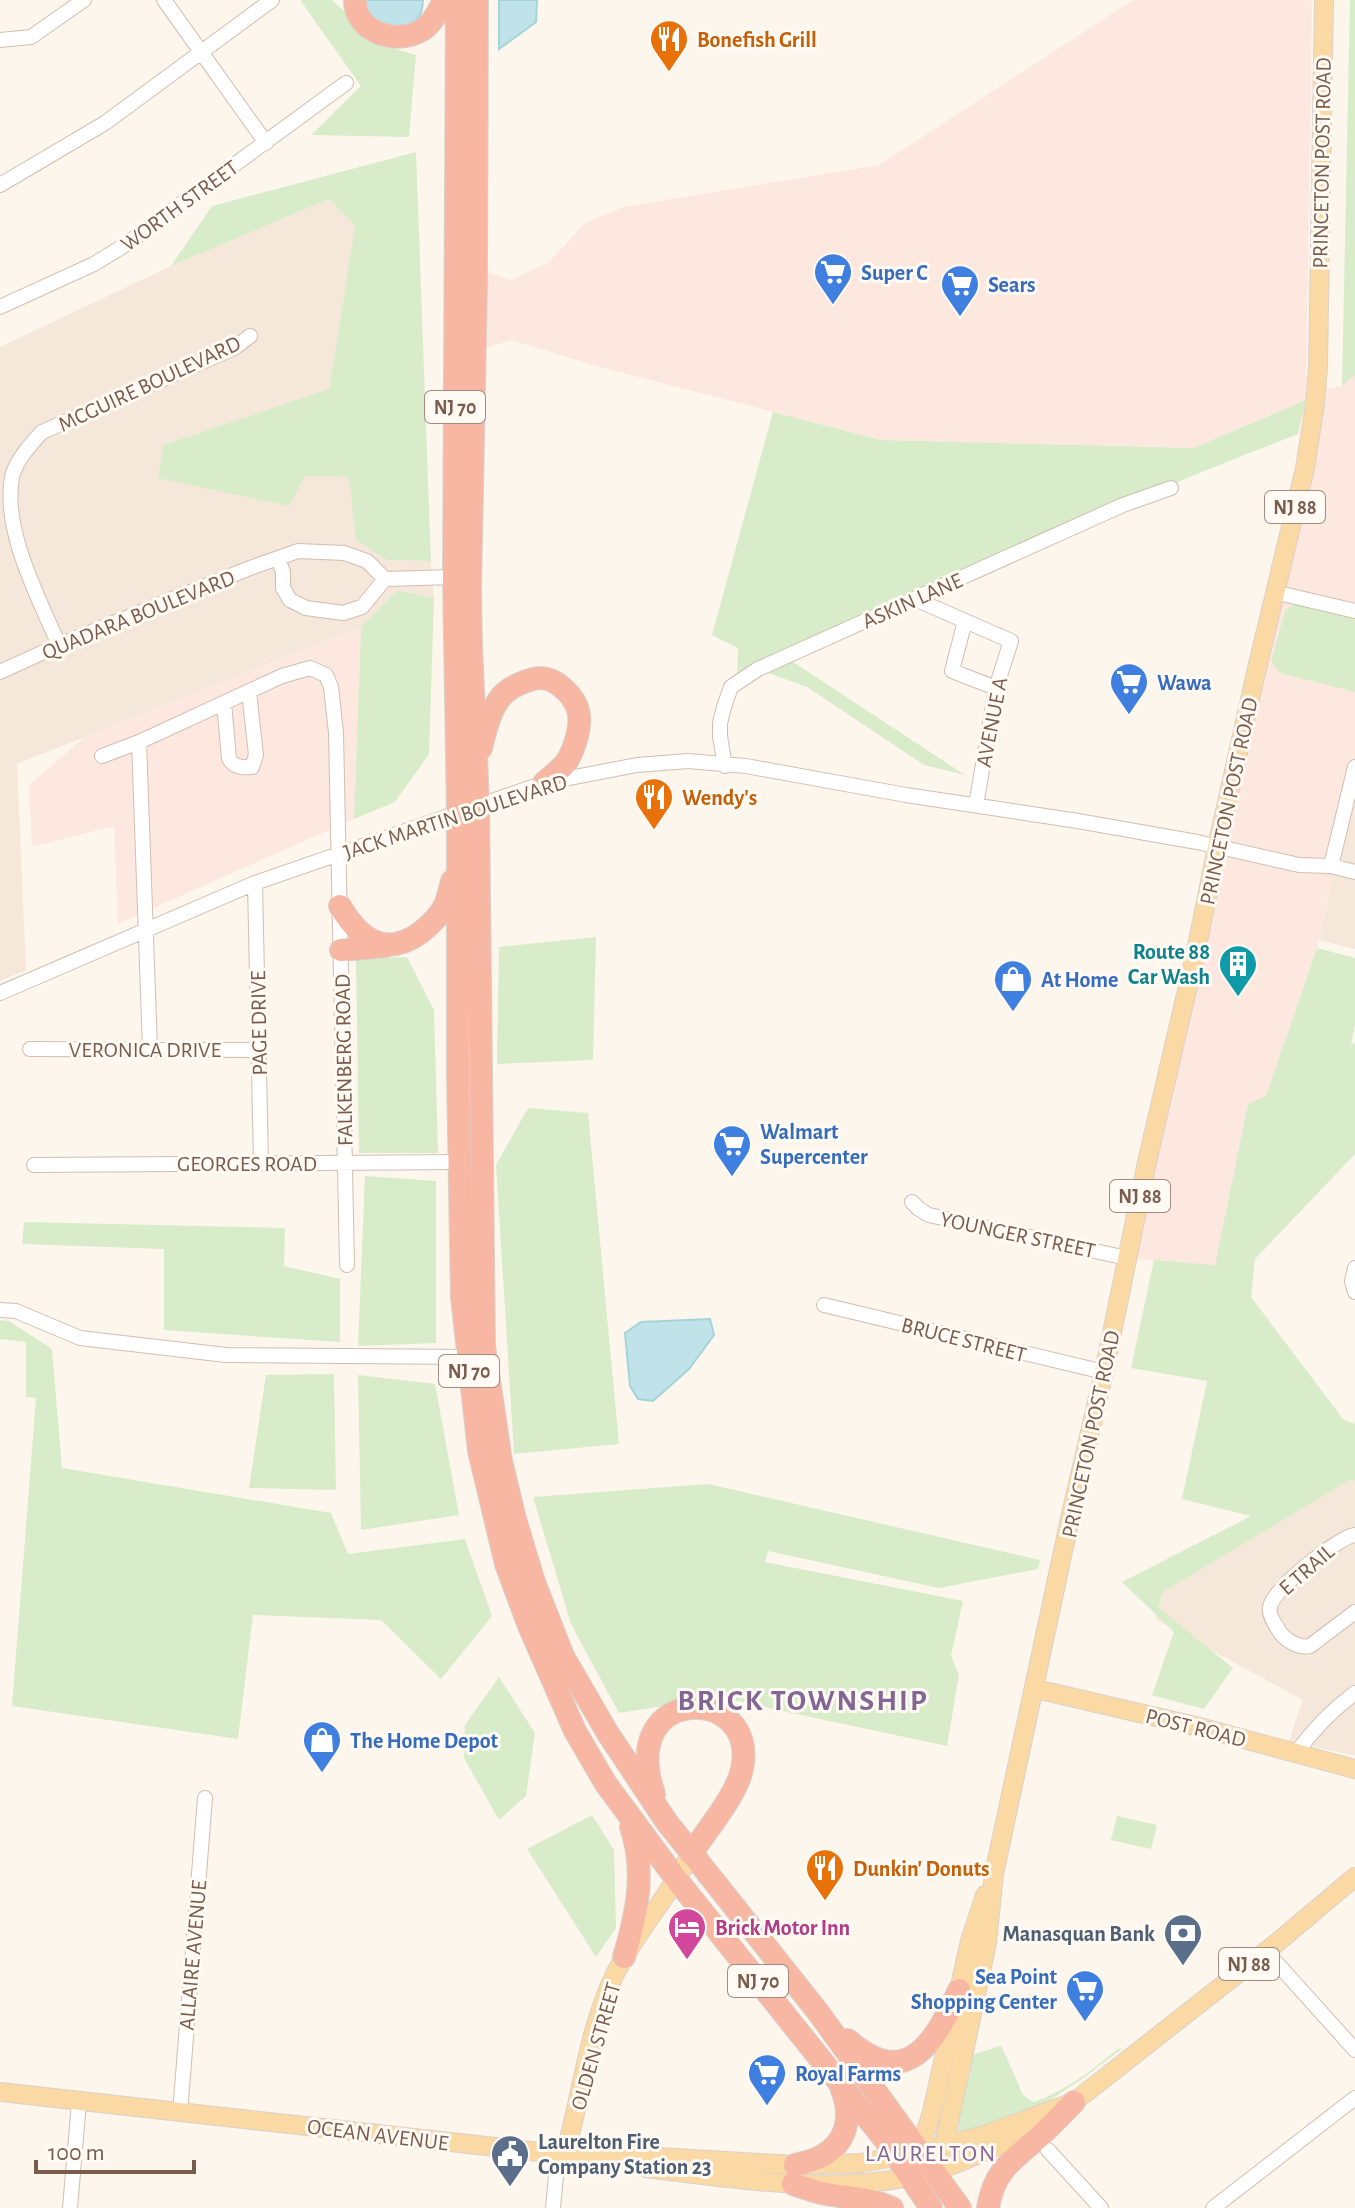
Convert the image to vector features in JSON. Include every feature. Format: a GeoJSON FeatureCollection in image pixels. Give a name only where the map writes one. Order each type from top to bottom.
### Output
{"type":"FeatureCollection","features":[{"type":"Feature","properties":{"kind":"highway"},"geometry":{"type":"LineString","coordinates":[[355,0],[355,8],[365,25],[380,34],[400,37],[422,30],[439,12],[444,0]]}},
{"type":"Feature","properties":{"kind":"highway","name":"NJ 70"},"geometry":{"type":"LineString","coordinates":[[457,0],[454,577],[468,809],[484,1346],[501,1461],[534,1582],[563,1656],[607,1732],[666,1821],[818,2012],[960,2208]]}},
{"type":"Feature","properties":{"kind":"highway","name":"NJ 70"},"geometry":{"type":"LineString","coordinates":[[477,0],[470,589],[476,764],[458,861],[458,1076],[462,1297],[479,1451],[506,1564],[534,1638],[575,1731],[606,1784],[677,1880],[898,2157],[931,2208]]}},
{"type":"Feature","properties":{"kind":"highway"},"geometry":{"type":"LineString","coordinates":[[476,764],[498,700],[509,689],[525,681],[538,678],[550,680],[565,689],[573,699],[579,718],[566,763],[544,783]]}},
{"type":"Feature","properties":{"kind":"highway"},"geometry":{"type":"LineString","coordinates":[[341,950],[391,946],[410,940],[429,927],[445,906],[458,861]]}},
{"type":"Feature","properties":{"kind":"highway"},"geometry":{"type":"LineString","coordinates":[[340,906],[359,931],[373,941],[391,946]]}},
{"type":"Feature","properties":{"kind":"highway"},"geometry":{"type":"LineString","coordinates":[[666,1821],[647,1770],[647,1751],[652,1735],[667,1717],[677,1712],[702,1707],[710,1709],[726,1718],[740,1739],[742,1770],[732,1793],[691,1854]]}},
{"type":"Feature","properties":{"kind":"highway"},"geometry":{"type":"LineString","coordinates":[[624,1957],[640,1881],[638,1854],[626,1810]]}},
{"type":"Feature","properties":{"kind":"highway"},"geometry":{"type":"LineString","coordinates":[[818,2012],[859,2050],[877,2058],[900,2061],[923,2051],[936,2035],[959,1990]]}},
{"type":"Feature","properties":{"kind":"highway"},"geometry":{"type":"LineString","coordinates":[[838,2081],[848,2114],[843,2133],[829,2151],[794,2175],[822,2194],[855,2197],[892,2208]]}},
{"type":"Feature","properties":{"kind":"highway"},"geometry":{"type":"LineString","coordinates":[[988,2208],[991,2192],[1004,2167],[1074,2102]]}},
{"type":"Feature","properties":{"kind":"main road","name":"PRINCETON POST ROAD"},"geometry":{"type":"LineString","coordinates":[[935,2172],[944,2146],[987,1943],[994,1874],[1153,1134],[1274,592],[1305,468],[1315,404],[1319,335],[1324,0]]}},
{"type":"Feature","properties":{"kind":"main road","name":"POST ROAD"},"geometry":{"type":"LineString","coordinates":[[1036,1689],[1195,1726],[1355,1769]]}},
{"type":"Feature","properties":{"kind":"main road","name":"OLDEN STREET"},"geometry":{"type":"LineString","coordinates":[[565,2154],[605,1999],[624,1957],[677,1880],[691,1854]]}},
{"type":"Feature","properties":{"kind":"main road","name":"PRINCETON POST ROAD"},"geometry":{"type":"LineString","coordinates":[[911,2177],[932,2112],[970,1941],[981,1903],[994,1874]]}},
{"type":"Feature","properties":{"kind":"main road","name":"NJ 88"},"geometry":{"type":"LineString","coordinates":[[911,2177],[935,2172],[1016,2138],[1049,2120],[1266,1951],[1355,1877]]}},
{"type":"Feature","properties":{"kind":"main road","name":"OCEAN AVENUE"},"geometry":{"type":"LineString","coordinates":[[0,2092],[565,2154],[601,2163],[794,2175],[856,2184],[911,2177]]}},
{"type":"Feature","properties":{"kind":"main road"},"geometry":{"type":"LineString","coordinates":[[921,2151],[984,2135],[1074,2102]]}},
{"type":"Feature","properties":{"kind":"main road","name":"NJ 88"},"geometry":{"type":"LineString","coordinates":[[898,2157],[921,2151]]}},
{"type":"Feature","properties":{"kind":"main road","name":"OCEAN AVENUE"},"geometry":{"type":"LineString","coordinates":[[794,2175],[898,2157]]}},
{"type":"Feature","properties":{"kind":"street"},"geometry":{"type":"LineString","coordinates":[[0,40],[31,37],[84,0]]}},
{"type":"Feature","properties":{"kind":"street"},"geometry":{"type":"LineString","coordinates":[[164,0],[266,143]]}},
{"type":"Feature","properties":{"kind":"street"},"geometry":{"type":"LineString","coordinates":[[0,185],[105,123],[272,0]]}},
{"type":"Feature","properties":{"kind":"street","name":"WORTH STREET"},"geometry":{"type":"LineString","coordinates":[[0,307],[104,258],[346,83]]}},
{"type":"Feature","properties":{"kind":"street","name":"MCGUIRE BOULEVARD"},"geometry":{"type":"LineString","coordinates":[[59,645],[13,539],[4,496],[14,469],[42,432],[231,350],[250,336]]}},
{"type":"Feature","properties":{"kind":"street","name":"ASKIN LANE"},"geometry":{"type":"LineString","coordinates":[[725,766],[720,723],[731,687],[758,669],[1123,505],[1171,488]]}},
{"type":"Feature","properties":{"kind":"street","name":"QUADARA BOULEVARD"},"geometry":{"type":"LineString","coordinates":[[0,672],[59,645],[298,551],[344,553],[367,561],[385,579]]}},
{"type":"Feature","properties":{"kind":"street"},"geometry":{"type":"LineString","coordinates":[[278,558],[283,572],[283,588],[290,600],[306,608],[343,613],[362,607],[385,579],[454,577]]}},
{"type":"Feature","properties":{"kind":"street"},"geometry":{"type":"LineString","coordinates":[[1274,592],[1355,611]]}},
{"type":"Feature","properties":{"kind":"street"},"geometry":{"type":"LineString","coordinates":[[915,599],[965,621],[952,671],[996,688]]}},
{"type":"Feature","properties":{"kind":"street","name":"AVENUE A"},"geometry":{"type":"LineString","coordinates":[[965,621],[1011,641],[996,688],[976,805]]}},
{"type":"Feature","properties":{"kind":"street","name":"FALKENBERG ROAD"},"geometry":{"type":"LineString","coordinates":[[249,692],[282,676],[310,668],[326,675],[331,687],[336,733],[347,1265]]}},
{"type":"Feature","properties":{"kind":"street"},"geometry":{"type":"LineString","coordinates":[[102,756],[249,692],[256,755],[252,767],[231,763],[224,703]]}},
{"type":"Feature","properties":{"kind":"street"},"geometry":{"type":"LineString","coordinates":[[139,742],[150,1049]]}},
{"type":"Feature","properties":{"kind":"street","name":"JACK MARTIN BOULEVARD"},"geometry":{"type":"LineString","coordinates":[[0,993],[255,883],[544,783],[637,765],[688,761],[759,768],[1217,847],[1299,865],[1331,866],[1355,872]]}},
{"type":"Feature","properties":{"kind":"street"},"geometry":{"type":"LineString","coordinates":[[1331,866],[1355,767]]}},
{"type":"Feature","properties":{"kind":"street","name":"PAGE DRIVE"},"geometry":{"type":"LineString","coordinates":[[255,883],[261,1163]]}},
{"type":"Feature","properties":{"kind":"street","name":"VERONICA DRIVE"},"geometry":{"type":"LineString","coordinates":[[30,1049],[259,1050]]}},
{"type":"Feature","properties":{"kind":"street","name":"GEORGES ROAD"},"geometry":{"type":"LineString","coordinates":[[34,1165],[460,1162]]}},
{"type":"Feature","properties":{"kind":"street","name":"YOUNGER STREET"},"geometry":{"type":"LineString","coordinates":[[912,1202],[929,1215],[1127,1258]]}},
{"type":"Feature","properties":{"kind":"street"},"geometry":{"type":"LineString","coordinates":[[1355,1268],[1352,1281],[1355,1292]]}},
{"type":"Feature","properties":{"kind":"street","name":"BRUCE STREET"},"geometry":{"type":"LineString","coordinates":[[824,1305],[1104,1372]]}},
{"type":"Feature","properties":{"kind":"street"},"geometry":{"type":"LineString","coordinates":[[0,1310],[16,1311],[80,1338],[226,1355],[468,1357]]}},
{"type":"Feature","properties":{"kind":"street","name":"E TRAIL"},"geometry":{"type":"LineString","coordinates":[[1355,1535],[1331,1546],[1279,1590],[1269,1607],[1281,1633],[1301,1647],[1310,1646],[1355,1612]]}},
{"type":"Feature","properties":{"kind":"street"},"geometry":{"type":"LineString","coordinates":[[1296,1753],[1314,1729],[1355,1693]]}},
{"type":"Feature","properties":{"kind":"street","name":"ALLAIRE AVENUE"},"geometry":{"type":"LineString","coordinates":[[180,2113],[205,1798]]}},
{"type":"Feature","properties":{"kind":"street"},"geometry":{"type":"LineString","coordinates":[[1266,1951],[1355,2050]]}},
{"type":"Feature","properties":{"kind":"street"},"geometry":{"type":"LineString","coordinates":[[1213,2208],[1355,2098]]}},
{"type":"Feature","properties":{"kind":"street"},"geometry":{"type":"LineString","coordinates":[[70,2208],[79,2102]]}},
{"type":"Feature","properties":{"kind":"street"},"geometry":{"type":"LineString","coordinates":[[1048,2150],[1101,2208]]}},
{"type":"Feature","properties":{"kind":"street","name":"OLDEN STREET"},"geometry":{"type":"LineString","coordinates":[[553,2208],[556,2176],[565,2154]]}},
{"type":"Feature","properties":{"kind":"shaded area"},"geometry":{"type":"Polygon","coordinates":[[[1133,0],[1312,0],[1306,400],[1193,448],[881,440],[596,366],[511,340],[483,349],[484,271],[510,280],[548,263],[584,224],[623,207],[879,165],[1133,0]]]}},
{"type":"Feature","properties":{"kind":"shaded area"},"geometry":{"type":"Polygon","coordinates":[[[329,199],[355,226],[329,389],[163,445],[305,476],[350,477],[356,540],[387,560],[431,561],[434,598],[397,590],[361,627],[17,764],[26,970],[0,981],[0,347],[171,266],[329,199]]]}},
{"type":"Feature","properties":{"kind":"shaded area"},"geometry":{"type":"Polygon","coordinates":[[[1355,375],[1355,752],[1327,858],[1300,865],[1332,880],[1317,948],[1266,1097],[1248,1104],[1215,1266],[1127,1258],[1319,390],[1342,386],[1355,375]]]}},
{"type":"Feature","properties":{"kind":"shaded area"},"geometry":{"type":"Polygon","coordinates":[[[361,627],[354,819],[118,924],[114,826],[32,847],[29,785],[85,737],[361,627]]]}},
{"type":"Feature","properties":{"kind":"shaded area"},"geometry":{"type":"Polygon","coordinates":[[[1355,752],[1355,949],[1319,940],[1332,880],[1299,865],[1327,857],[1355,752]]]}},
{"type":"Feature","properties":{"kind":"shaded area"},"geometry":{"type":"Polygon","coordinates":[[[1347,1471],[1355,1480],[1355,1756],[1289,1741],[1303,1700],[1156,1620],[1152,1587],[1347,1471]]]}},
{"type":"Feature","properties":{"kind":"green space"},"geometry":{"type":"Polygon","coordinates":[[[300,0],[332,0],[380,44],[416,55],[409,137],[311,135],[361,86],[300,0]]]}},
{"type":"Feature","properties":{"kind":"green space"},"geometry":{"type":"Polygon","coordinates":[[[1350,0],[1355,0],[1355,375],[1342,386],[1350,0]]]}},
{"type":"Feature","properties":{"kind":"green space"},"geometry":{"type":"Polygon","coordinates":[[[416,152],[431,561],[387,560],[356,540],[349,477],[305,476],[289,506],[158,478],[163,445],[329,389],[355,226],[329,199],[171,266],[212,206],[416,152]]]}},
{"type":"Feature","properties":{"kind":"green space"},"geometry":{"type":"Polygon","coordinates":[[[1306,400],[1298,434],[1199,473],[781,654],[965,775],[924,765],[807,687],[752,667],[737,678],[738,648],[712,635],[773,412],[881,440],[1193,448],[1306,400]]]}},
{"type":"Feature","properties":{"kind":"green space"},"geometry":{"type":"Polygon","coordinates":[[[397,590],[434,598],[429,754],[395,802],[354,819],[361,627],[397,590]]]}},
{"type":"Feature","properties":{"kind":"green space"},"geometry":{"type":"Polygon","coordinates":[[[1297,602],[1355,616],[1355,692],[1280,673],[1271,661],[1285,611],[1297,602]]]}},
{"type":"Feature","properties":{"kind":"green space"},"geometry":{"type":"Polygon","coordinates":[[[596,937],[593,1060],[497,1064],[499,947],[596,937]]]}},
{"type":"Feature","properties":{"kind":"green space"},"geometry":{"type":"Polygon","coordinates":[[[1317,948],[1355,958],[1355,1024],[1351,1045],[1355,1043],[1355,1154],[1255,1259],[1251,1297],[1343,1419],[1355,1424],[1355,1482],[1351,1479],[1163,1592],[1158,1607],[1233,1668],[1204,1709],[1152,1695],[1174,1632],[1122,1582],[1251,1516],[1182,1499],[1207,1381],[1131,1368],[1154,1260],[1215,1265],[1248,1104],[1266,1096],[1317,948]]]}},
{"type":"Feature","properties":{"kind":"green space"},"geometry":{"type":"Polygon","coordinates":[[[407,957],[434,1010],[438,1153],[359,1153],[356,959],[407,957]]]}},
{"type":"Feature","properties":{"kind":"green space"},"geometry":{"type":"Polygon","coordinates":[[[528,1108],[588,1113],[619,1444],[514,1454],[496,1165],[528,1108]]]}},
{"type":"Feature","properties":{"kind":"green space"},"geometry":{"type":"Polygon","coordinates":[[[365,1176],[436,1181],[436,1343],[358,1346],[365,1176]]]}},
{"type":"Feature","properties":{"kind":"green space"},"geometry":{"type":"Polygon","coordinates":[[[24,1222],[285,1228],[284,1266],[340,1279],[340,1342],[164,1330],[164,1249],[22,1244],[24,1222]]]}},
{"type":"Feature","properties":{"kind":"green space"},"geometry":{"type":"Polygon","coordinates":[[[0,1320],[9,1321],[52,1349],[62,1468],[331,1513],[348,1554],[465,1539],[492,1616],[441,1679],[381,1620],[253,1615],[238,1739],[12,1706],[36,1398],[26,1397],[26,1342],[0,1339],[0,1320]]]}},
{"type":"Feature","properties":{"kind":"green space"},"geometry":{"type":"Polygon","coordinates":[[[334,1374],[336,1490],[249,1488],[266,1375],[334,1374]]]}},
{"type":"Feature","properties":{"kind":"green space"},"geometry":{"type":"Polygon","coordinates":[[[358,1375],[435,1384],[459,1515],[361,1530],[358,1375]]]}},
{"type":"Feature","properties":{"kind":"green space"},"geometry":{"type":"Polygon","coordinates":[[[708,1484],[1040,1560],[1038,1569],[939,1588],[768,1551],[765,1562],[963,1601],[951,1656],[959,1675],[947,1746],[703,1693],[703,1700],[619,1713],[571,1624],[533,1497],[708,1484]]]}},
{"type":"Feature","properties":{"kind":"green space"},"geometry":{"type":"Polygon","coordinates":[[[499,1677],[535,1733],[526,1796],[499,1820],[464,1758],[465,1725],[499,1677]]]}},
{"type":"Feature","properties":{"kind":"green space"},"geometry":{"type":"Polygon","coordinates":[[[592,1815],[614,1850],[616,1928],[596,1957],[527,1849],[592,1815]]]}},
{"type":"Feature","properties":{"kind":"green space"},"geometry":{"type":"Polygon","coordinates":[[[1117,1816],[1157,1825],[1151,1849],[1111,1840],[1117,1816]]]}},
{"type":"Feature","properties":{"kind":"green space"},"geometry":{"type":"Polygon","coordinates":[[[1000,2046],[1023,2095],[1033,2102],[1067,2086],[1123,2048],[1047,2102],[960,2133],[959,2115],[972,2055],[1000,2046]]]}},
{"type":"Feature","properties":{"kind":"water"},"geometry":{"type":"Polygon","coordinates":[[[362,0],[423,0],[418,18],[401,29],[368,18],[362,0]]]}},
{"type":"Feature","properties":{"kind":"water"},"geometry":{"type":"Polygon","coordinates":[[[499,0],[537,0],[536,22],[499,49],[499,0]]]}},
{"type":"Feature","properties":{"kind":"water"},"geometry":{"type":"Polygon","coordinates":[[[710,1319],[714,1335],[689,1369],[653,1401],[638,1399],[630,1386],[625,1333],[641,1322],[710,1319]]]}},
{"type":"Feature","properties":{"kind":"place","name":"Bonefish Grill"},"geometry":{"type":"Point","coordinates":[669,73]}},
{"type":"Feature","properties":{"kind":"place","name":"Super C"},"geometry":{"type":"Point","coordinates":[833,306]}},
{"type":"Feature","properties":{"kind":"place","name":"Sears"},"geometry":{"type":"Point","coordinates":[960,318]}},
{"type":"Feature","properties":{"kind":"place","name":"Wawa"},"geometry":{"type":"Point","coordinates":[1129,716]}},
{"type":"Feature","properties":{"kind":"place","name":"Wendy's"},"geometry":{"type":"Point","coordinates":[654,831]}},
{"type":"Feature","properties":{"kind":"place","name":"Route 88 Car Wash"},"geometry":{"type":"Point","coordinates":[1238,998]}},
{"type":"Feature","properties":{"kind":"place","name":"At Home"},"geometry":{"type":"Point","coordinates":[1013,1013]}},
{"type":"Feature","properties":{"kind":"place","name":"Walmart Supercenter"},"geometry":{"type":"Point","coordinates":[732,1178]}},
{"type":"Feature","properties":{"kind":"place","name":"The Home Depot"},"geometry":{"type":"Point","coordinates":[322,1774]}},
{"type":"Feature","properties":{"kind":"place","name":"Dunkin' Donuts"},"geometry":{"type":"Point","coordinates":[825,1902]}},
{"type":"Feature","properties":{"kind":"place","name":"Brick Motor Inn"},"geometry":{"type":"Point","coordinates":[687,1961]}},
{"type":"Feature","properties":{"kind":"place","name":"Manasquan Bank"},"geometry":{"type":"Point","coordinates":[1183,1967]}},
{"type":"Feature","properties":{"kind":"place","name":"Sea Point Shopping Center"},"geometry":{"type":"Point","coordinates":[1085,2023]}},
{"type":"Feature","properties":{"kind":"place","name":"Royal Farms"},"geometry":{"type":"Point","coordinates":[767,2107]}},
{"type":"Feature","properties":{"kind":"place","name":"Laurelton Fire Company Station 23"},"geometry":{"type":"Point","coordinates":[510,2188]}},
{"type":"Feature","properties":{"kind":"district","name":"BRICK TOWNSHIP"},"geometry":{"type":"Point","coordinates":[803,1700]}},
{"type":"Feature","properties":{"kind":"district","name":"LAURELTON"},"geometry":{"type":"Point","coordinates":[931,2153]}}]}
